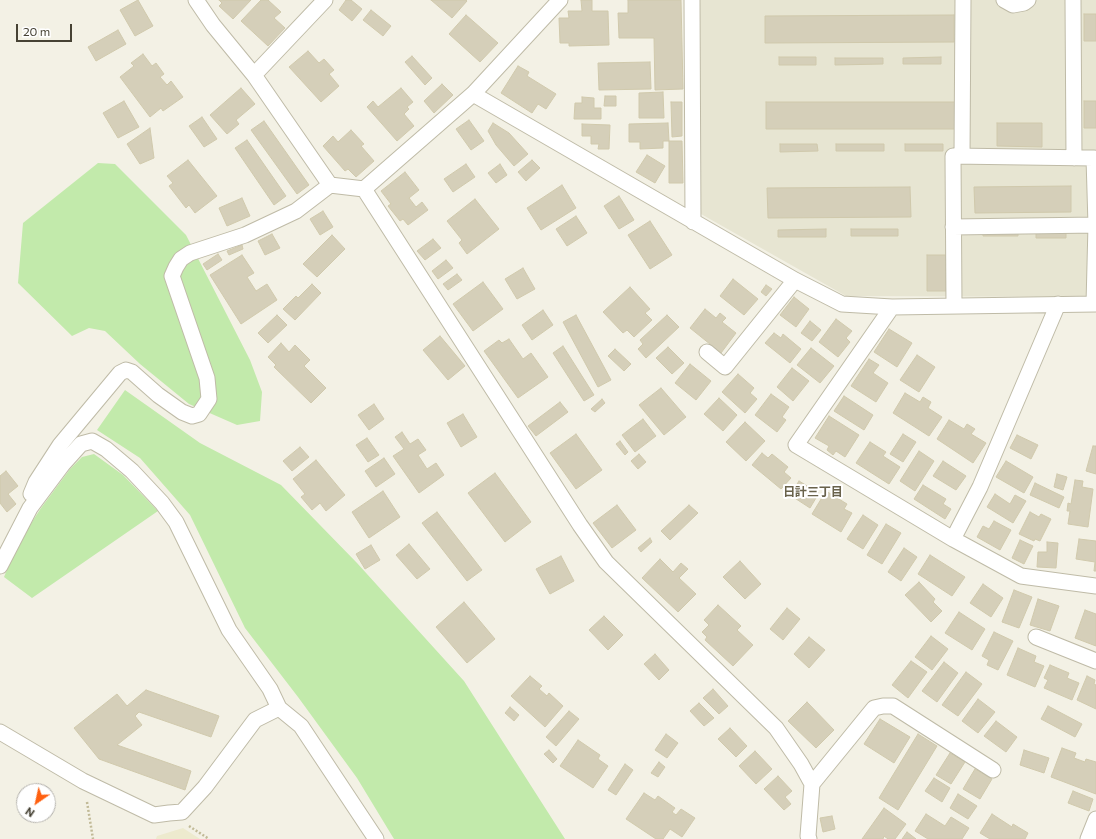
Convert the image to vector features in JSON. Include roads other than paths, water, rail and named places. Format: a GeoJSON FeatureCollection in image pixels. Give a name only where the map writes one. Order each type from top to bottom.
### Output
{"type":"FeatureCollection","features":[{"type":"Feature","properties":{"kind":"street"},"geometry":{"type":"LineString","coordinates":[[196,0],[213,25],[254,75],[330,185]]}},
{"type":"Feature","properties":{"kind":"street"},"geometry":{"type":"LineString","coordinates":[[254,75],[325,0]]}},
{"type":"Feature","properties":{"kind":"street"},"geometry":{"type":"LineString","coordinates":[[30,508],[28,504],[36,482],[60,445],[120,373],[126,370],[132,372],[158,395],[182,412],[192,416],[200,414],[209,399],[207,378],[172,276],[181,259],[190,253],[245,235],[296,211],[330,185],[364,189],[473,94],[560,0]]}},
{"type":"Feature","properties":{"kind":"street"},"geometry":{"type":"LineString","coordinates":[[692,0],[693,222]]}},
{"type":"Feature","properties":{"kind":"street"},"geometry":{"type":"LineString","coordinates":[[962,156],[963,0]]}},
{"type":"Feature","properties":{"kind":"street"},"geometry":{"type":"LineString","coordinates":[[1004,0],[1013,5],[1024,3],[1028,0]]}},
{"type":"Feature","properties":{"kind":"street"},"geometry":{"type":"LineString","coordinates":[[1073,0],[1074,158]]}},
{"type":"Feature","properties":{"kind":"street"},"geometry":{"type":"LineString","coordinates":[[473,94],[693,222],[795,280],[842,304],[892,307],[1095,304],[1096,225],[1094,158],[953,156],[954,305]]}},
{"type":"Feature","properties":{"kind":"street"},"geometry":{"type":"LineString","coordinates":[[364,189],[580,525],[606,562],[776,728],[801,764],[812,784],[809,839]]}},
{"type":"Feature","properties":{"kind":"street"},"geometry":{"type":"LineString","coordinates":[[953,227],[1096,225]]}},
{"type":"Feature","properties":{"kind":"street"},"geometry":{"type":"LineString","coordinates":[[707,352],[725,367],[795,280]]}},
{"type":"Feature","properties":{"kind":"street"},"geometry":{"type":"LineString","coordinates":[[953,539],[980,487],[1058,304]]}},
{"type":"Feature","properties":{"kind":"street"},"geometry":{"type":"LineString","coordinates":[[892,307],[796,445],[953,539],[1021,576],[1096,586]]}},
{"type":"Feature","properties":{"kind":"street"},"geometry":{"type":"LineString","coordinates":[[0,566],[30,508],[62,464],[81,444],[92,441],[106,449],[132,471],[162,503],[176,522],[229,630],[270,689],[280,708],[301,726],[376,839]]}},
{"type":"Feature","properties":{"kind":"street"},"geometry":{"type":"LineString","coordinates":[[1036,637],[1096,661]]}},
{"type":"Feature","properties":{"kind":"street"},"geometry":{"type":"LineString","coordinates":[[812,784],[874,708],[883,706],[893,706],[993,770]]}},
{"type":"Feature","properties":{"kind":"street"},"geometry":{"type":"LineString","coordinates":[[0,732],[83,781],[154,814],[182,812],[206,787],[255,720],[280,708]]}},
{"type":"Feature","properties":{"kind":"street"},"geometry":{"type":"LineString","coordinates":[[1088,839],[1096,819]]}},
{"type":"Feature","properties":{"kind":"district","name":"日計三丁目"},"geometry":{"type":"Point","coordinates":[813,492]}}]}
